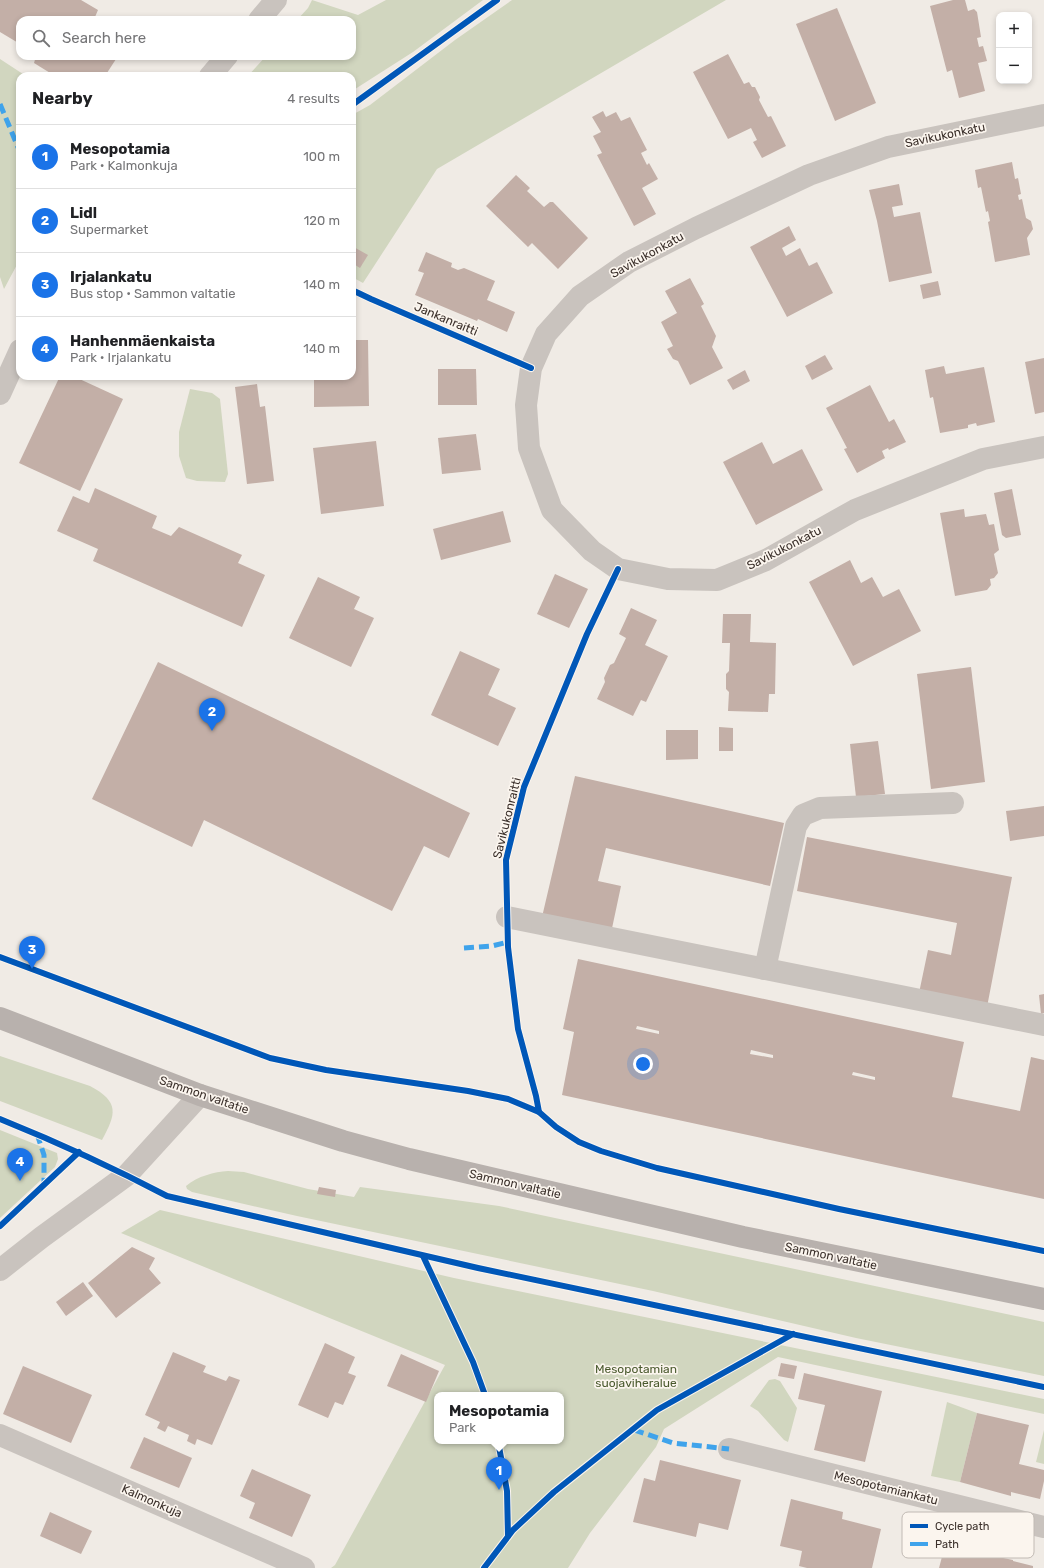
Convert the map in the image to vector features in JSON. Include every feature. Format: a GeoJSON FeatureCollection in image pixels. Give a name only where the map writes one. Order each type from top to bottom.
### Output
{"type":"FeatureCollection","features":[{"type":"Feature","properties":{"kind":"main road","name":"Sammon valtatie"},"geometry":{"type":"LineString","coordinates":[[0,1018],[200,1095],[343,1141],[409,1159],[743,1237],[1044,1299]]}},
{"type":"Feature","properties":{"kind":"street"},"geometry":{"type":"LineString","coordinates":[[262,16],[276,0]]}},
{"type":"Feature","properties":{"kind":"street"},"geometry":{"type":"LineString","coordinates":[[213,72],[224,60]]}},
{"type":"Feature","properties":{"kind":"street","name":"Savikukonkatu"},"geometry":{"type":"LineString","coordinates":[[1044,115],[888,147],[808,175],[696,228],[629,262],[580,296],[546,334],[531,368],[526,406],[529,448],[552,510],[592,551],[618,569],[668,580],[717,580],[766,560],[855,510],[983,459],[1044,447]]}},
{"type":"Feature","properties":{"kind":"street"},"geometry":{"type":"LineString","coordinates":[[0,394],[16,359]]}},
{"type":"Feature","properties":{"kind":"street"},"geometry":{"type":"LineString","coordinates":[[765,969],[796,826],[803,815],[820,808],[953,803]]}},
{"type":"Feature","properties":{"kind":"street"},"geometry":{"type":"LineString","coordinates":[[507,917],[1044,1026]]}},
{"type":"Feature","properties":{"kind":"street"},"geometry":{"type":"LineString","coordinates":[[0,1270],[48,1232],[127,1174],[200,1095]]}},
{"type":"Feature","properties":{"kind":"street","name":"Kalmonkuja"},"geometry":{"type":"LineString","coordinates":[[0,1435],[304,1568]]}},
{"type":"Feature","properties":{"kind":"street","name":"Mesopotamiankatu"},"geometry":{"type":"LineString","coordinates":[[729,1449],[983,1512]]}},
{"type":"Feature","properties":{"kind":"street","name":"Mesopotamiankatu"},"geometry":{"type":"LineString","coordinates":[[1034,1525],[1044,1527]]}},
{"type":"Feature","properties":{"kind":"green space"},"geometry":{"type":"Polygon","coordinates":[[[312,0],[358,15],[386,0],[483,0],[413,52],[356,88],[356,72],[252,72],[262,60],[356,60],[356,16],[301,16],[308,8],[312,0]]]}},
{"type":"Feature","properties":{"kind":"green space"},"geometry":{"type":"Polygon","coordinates":[[[512,0],[726,0],[437,169],[363,283],[356,279],[356,113],[370,105],[455,40],[512,0]]]}},
{"type":"Feature","properties":{"kind":"green space"},"geometry":{"type":"Polygon","coordinates":[[[0,59],[20,72],[16,72],[16,266],[4,289],[0,277],[0,59]]]}},
{"type":"Feature","properties":{"kind":"green space"},"geometry":{"type":"Polygon","coordinates":[[[190,389],[212,393],[220,399],[228,474],[225,482],[197,481],[186,478],[179,456],[179,432],[190,389]]]}},
{"type":"Feature","properties":{"kind":"green space"},"geometry":{"type":"Polygon","coordinates":[[[0,1056],[90,1086],[100,1092],[111,1103],[112,1109],[110,1123],[102,1140],[0,1101],[0,1056]]]}},
{"type":"Feature","properties":{"kind":"green space"},"geometry":{"type":"Polygon","coordinates":[[[0,1130],[57,1153],[58,1159],[55,1167],[0,1218],[0,1130]]]}},
{"type":"Feature","properties":{"kind":"green space"},"geometry":{"type":"Polygon","coordinates":[[[217,1172],[244,1172],[308,1189],[354,1197],[360,1187],[499,1206],[1044,1322],[1044,1376],[856,1338],[653,1291],[297,1216],[192,1192],[187,1189],[186,1186],[201,1177],[217,1172]]]}},
{"type":"Feature","properties":{"kind":"green space","name":"Mesopotamian suojaviheralue"},"geometry":{"type":"Polygon","coordinates":[[[160,1210],[454,1278],[1044,1399],[1044,1414],[778,1357],[664,1429],[656,1447],[590,1533],[568,1568],[331,1568],[335,1565],[445,1365],[121,1233],[160,1210]]]}},
{"type":"Feature","properties":{"kind":"green space"},"geometry":{"type":"Polygon","coordinates":[[[775,1379],[780,1381],[797,1408],[788,1442],[784,1440],[758,1411],[750,1406],[769,1380],[775,1379]]]}},
{"type":"Feature","properties":{"kind":"green space"},"geometry":{"type":"Polygon","coordinates":[[[947,1402],[977,1413],[960,1482],[931,1476],[947,1402]]]}},
{"type":"Feature","properties":{"kind":"green space"},"geometry":{"type":"Polygon","coordinates":[[[1044,1430],[1044,1464],[1036,1462],[1044,1430]]]}},
{"type":"Feature","properties":{"kind":"building"},"geometry":{"type":"Polygon","coordinates":[[[0,0],[81,0],[98,10],[95,16],[16,16],[16,42],[0,32],[0,0]]]}},
{"type":"Feature","properties":{"kind":"building"},"geometry":{"type":"Polygon","coordinates":[[[953,0],[965,0],[968,11],[974,9],[977,12],[981,37],[977,38],[979,47],[983,46],[987,61],[978,63],[985,91],[959,98],[952,70],[947,72],[930,6],[953,0]]]}},
{"type":"Feature","properties":{"kind":"building"},"geometry":{"type":"Polygon","coordinates":[[[837,8],[876,103],[835,121],[796,24],[837,8]]]}},
{"type":"Feature","properties":{"kind":"building"},"geometry":{"type":"Polygon","coordinates":[[[728,54],[744,84],[749,82],[752,87],[755,87],[760,97],[759,100],[768,117],[771,116],[786,146],[762,158],[753,142],[757,140],[751,128],[728,139],[693,72],[728,54]]]}},
{"type":"Feature","properties":{"kind":"building"},"geometry":{"type":"Polygon","coordinates":[[[35,60],[115,60],[108,72],[49,72],[34,63],[35,60]]]}},
{"type":"Feature","properties":{"kind":"building"},"geometry":{"type":"Polygon","coordinates":[[[603,111],[606,117],[616,112],[621,121],[630,117],[647,150],[641,153],[647,165],[649,163],[658,179],[642,188],[656,214],[634,226],[597,155],[602,153],[593,136],[601,132],[592,117],[603,111]]]}},
{"type":"Feature","properties":{"kind":"building"},"geometry":{"type":"Polygon","coordinates":[[[1012,162],[1015,179],[1018,178],[1021,194],[1018,195],[1019,200],[1022,199],[1026,218],[1031,221],[1033,229],[1027,238],[1030,255],[995,262],[988,222],[990,221],[988,211],[986,212],[981,187],[978,188],[975,170],[1012,162]]]}},
{"type":"Feature","properties":{"kind":"building"},"geometry":{"type":"Polygon","coordinates":[[[516,175],[530,188],[527,191],[544,207],[550,202],[553,202],[588,238],[558,269],[532,243],[528,247],[486,206],[516,175]]]}},
{"type":"Feature","properties":{"kind":"building"},"geometry":{"type":"Polygon","coordinates":[[[899,184],[903,205],[892,207],[894,217],[920,212],[932,273],[889,282],[877,221],[869,190],[899,184]]]}},
{"type":"Feature","properties":{"kind":"building"},"geometry":{"type":"Polygon","coordinates":[[[789,226],[796,240],[782,248],[786,256],[800,248],[809,266],[817,262],[833,293],[787,317],[750,247],[789,226]]]}},
{"type":"Feature","properties":{"kind":"building"},"geometry":{"type":"Polygon","coordinates":[[[356,248],[368,255],[360,268],[356,266],[356,248]]]}},
{"type":"Feature","properties":{"kind":"building"},"geometry":{"type":"Polygon","coordinates":[[[426,252],[452,263],[451,267],[458,270],[464,268],[495,281],[487,300],[515,312],[507,332],[478,319],[477,321],[415,295],[424,273],[418,271],[426,252]]]}},
{"type":"Feature","properties":{"kind":"building"},"geometry":{"type":"Polygon","coordinates":[[[690,278],[704,304],[701,306],[716,336],[712,347],[723,368],[690,385],[678,361],[673,359],[667,349],[673,346],[661,322],[677,313],[665,291],[690,278]]]}},
{"type":"Feature","properties":{"kind":"building"},"geometry":{"type":"Polygon","coordinates":[[[938,281],[941,295],[923,299],[920,285],[938,281]]]}},
{"type":"Feature","properties":{"kind":"building"},"geometry":{"type":"Polygon","coordinates":[[[356,340],[368,340],[369,406],[314,407],[314,380],[356,380],[356,340]]]}},
{"type":"Feature","properties":{"kind":"building"},"geometry":{"type":"Polygon","coordinates":[[[825,355],[833,369],[812,380],[805,366],[825,355]]]}},
{"type":"Feature","properties":{"kind":"building"},"geometry":{"type":"Polygon","coordinates":[[[1044,358],[1044,412],[1035,414],[1025,362],[1044,358]]]}},
{"type":"Feature","properties":{"kind":"building"},"geometry":{"type":"Polygon","coordinates":[[[944,366],[946,374],[984,367],[995,422],[977,426],[976,423],[968,425],[968,428],[940,433],[933,397],[930,398],[925,370],[944,366]]]}},
{"type":"Feature","properties":{"kind":"building"},"geometry":{"type":"Polygon","coordinates":[[[438,369],[476,369],[477,405],[438,405],[438,369]]]}},
{"type":"Feature","properties":{"kind":"building"},"geometry":{"type":"Polygon","coordinates":[[[745,370],[750,381],[733,390],[727,380],[745,370]]]}},
{"type":"Feature","properties":{"kind":"building"},"geometry":{"type":"Polygon","coordinates":[[[58,380],[82,380],[123,399],[80,491],[19,463],[58,380]]]}},
{"type":"Feature","properties":{"kind":"building"},"geometry":{"type":"Polygon","coordinates":[[[257,384],[260,407],[265,406],[274,481],[247,484],[235,387],[257,384]]]}},
{"type":"Feature","properties":{"kind":"building"},"geometry":{"type":"Polygon","coordinates":[[[870,385],[889,422],[894,419],[906,442],[889,450],[888,448],[882,451],[885,458],[857,473],[844,449],[847,448],[826,408],[870,385]]]}},
{"type":"Feature","properties":{"kind":"building"},"geometry":{"type":"Polygon","coordinates":[[[476,434],[481,470],[442,474],[438,438],[476,434]]]}},
{"type":"Feature","properties":{"kind":"building"},"geometry":{"type":"Polygon","coordinates":[[[376,441],[384,506],[321,514],[313,448],[376,441]]]}},
{"type":"Feature","properties":{"kind":"building"},"geometry":{"type":"Polygon","coordinates":[[[762,442],[773,464],[802,449],[823,490],[756,525],[723,462],[762,442]]]}},
{"type":"Feature","properties":{"kind":"building"},"geometry":{"type":"Polygon","coordinates":[[[95,488],[157,516],[152,528],[171,536],[179,527],[242,555],[238,563],[265,575],[242,627],[93,561],[98,549],[57,531],[73,496],[89,503],[95,488]]]}},
{"type":"Feature","properties":{"kind":"building"},"geometry":{"type":"Polygon","coordinates":[[[1012,489],[1021,535],[1006,538],[1002,535],[994,493],[1012,489]]]}},
{"type":"Feature","properties":{"kind":"building"},"geometry":{"type":"Polygon","coordinates":[[[964,509],[965,517],[986,514],[989,525],[994,524],[999,550],[994,554],[998,573],[994,578],[990,579],[991,585],[987,590],[955,596],[940,513],[964,509]]]}},
{"type":"Feature","properties":{"kind":"building"},"geometry":{"type":"Polygon","coordinates":[[[503,511],[511,542],[441,560],[433,529],[503,511]]]}},
{"type":"Feature","properties":{"kind":"building"},"geometry":{"type":"Polygon","coordinates":[[[850,560],[861,583],[872,577],[883,597],[899,589],[921,631],[853,666],[809,582],[850,560]]]}},
{"type":"Feature","properties":{"kind":"building"},"geometry":{"type":"Polygon","coordinates":[[[555,574],[588,589],[569,628],[537,614],[555,574]]]}},
{"type":"Feature","properties":{"kind":"building"},"geometry":{"type":"Polygon","coordinates":[[[318,577],[360,597],[354,609],[374,618],[351,667],[289,638],[318,577]]]}},
{"type":"Feature","properties":{"kind":"building"},"geometry":{"type":"Polygon","coordinates":[[[631,608],[657,620],[645,645],[668,656],[646,702],[641,700],[633,716],[597,699],[605,682],[604,678],[610,665],[614,663],[626,638],[619,634],[631,608]]]}},
{"type":"Feature","properties":{"kind":"building"},"geometry":{"type":"Polygon","coordinates":[[[723,614],[751,614],[750,642],[776,643],[775,694],[769,694],[768,712],[728,711],[729,692],[726,689],[726,674],[729,671],[730,643],[722,643],[723,614]]]}},
{"type":"Feature","properties":{"kind":"building"},"geometry":{"type":"Polygon","coordinates":[[[460,651],[500,669],[488,695],[516,708],[498,746],[431,715],[460,651]]]}},
{"type":"Feature","properties":{"kind":"building"},"geometry":{"type":"Polygon","coordinates":[[[158,662],[470,813],[449,858],[424,846],[392,911],[204,820],[192,847],[92,799],[158,662]]]}},
{"type":"Feature","properties":{"kind":"building"},"geometry":{"type":"Polygon","coordinates":[[[971,667],[985,782],[931,789],[917,674],[971,667]]]}},
{"type":"Feature","properties":{"kind":"building"},"geometry":{"type":"Polygon","coordinates":[[[719,727],[733,728],[733,751],[719,751],[719,727]]]}},
{"type":"Feature","properties":{"kind":"building"},"geometry":{"type":"Polygon","coordinates":[[[666,730],[698,730],[698,759],[666,760],[666,730]]]}},
{"type":"Feature","properties":{"kind":"building"},"geometry":{"type":"Polygon","coordinates":[[[878,741],[885,794],[856,797],[850,744],[878,741]]]}},
{"type":"Feature","properties":{"kind":"building"},"geometry":{"type":"Polygon","coordinates":[[[575,776],[784,823],[770,886],[606,848],[598,881],[621,886],[611,933],[542,917],[575,776]]]}},
{"type":"Feature","properties":{"kind":"building"},"geometry":{"type":"Polygon","coordinates":[[[1044,806],[1044,836],[1010,841],[1006,811],[1044,806]]]}},
{"type":"Feature","properties":{"kind":"building"},"geometry":{"type":"Polygon","coordinates":[[[807,837],[1012,877],[987,1007],[919,993],[928,950],[951,955],[957,923],[797,891],[807,837]]]}},
{"type":"Feature","properties":{"kind":"building"},"geometry":{"type":"Polygon","coordinates":[[[25,943],[42,948],[39,956],[23,951],[25,943]]]}},
{"type":"Feature","properties":{"kind":"building"},"geometry":{"type":"Polygon","coordinates":[[[578,959],[964,1042],[952,1097],[1020,1111],[1031,1057],[1044,1060],[1044,1199],[562,1095],[574,1032],[563,1029],[578,959]],[[637,1026],[636,1029],[659,1034],[659,1031],[637,1026]],[[751,1050],[750,1054],[773,1058],[773,1055],[751,1050]],[[853,1072],[852,1075],[875,1080],[875,1077],[853,1072]]]}},
{"type":"Feature","properties":{"kind":"building"},"geometry":{"type":"Polygon","coordinates":[[[1044,994],[1044,1013],[1041,1014],[1039,995],[1044,994]]]}},
{"type":"Feature","properties":{"kind":"building"},"geometry":{"type":"Polygon","coordinates":[[[319,1187],[336,1190],[335,1197],[317,1194],[319,1187]]]}},
{"type":"Feature","properties":{"kind":"building"},"geometry":{"type":"Polygon","coordinates":[[[132,1247],[155,1258],[149,1269],[161,1283],[116,1318],[88,1283],[132,1247]]]}},
{"type":"Feature","properties":{"kind":"building"},"geometry":{"type":"Polygon","coordinates":[[[83,1282],[93,1296],[66,1316],[56,1302],[83,1282]]]}},
{"type":"Feature","properties":{"kind":"building"},"geometry":{"type":"Polygon","coordinates":[[[325,1343],[355,1357],[348,1373],[356,1376],[343,1405],[335,1402],[328,1418],[298,1405],[325,1343]]]}},
{"type":"Feature","properties":{"kind":"building"},"geometry":{"type":"Polygon","coordinates":[[[173,1352],[206,1366],[203,1372],[226,1381],[229,1376],[240,1380],[212,1445],[197,1439],[195,1445],[187,1441],[189,1435],[168,1426],[165,1432],[157,1428],[160,1422],[145,1415],[173,1352]]]}},
{"type":"Feature","properties":{"kind":"building"},"geometry":{"type":"Polygon","coordinates":[[[401,1354],[439,1371],[426,1402],[387,1386],[401,1354]]]}},
{"type":"Feature","properties":{"kind":"building"},"geometry":{"type":"Polygon","coordinates":[[[781,1363],[797,1366],[794,1379],[778,1376],[781,1363]]]}},
{"type":"Feature","properties":{"kind":"building"},"geometry":{"type":"Polygon","coordinates":[[[23,1366],[92,1395],[71,1443],[3,1414],[23,1366]]]}},
{"type":"Feature","properties":{"kind":"building"},"geometry":{"type":"Polygon","coordinates":[[[804,1373],[882,1391],[865,1462],[814,1450],[825,1405],[798,1399],[804,1373]]]}},
{"type":"Feature","properties":{"kind":"building"},"geometry":{"type":"Polygon","coordinates":[[[977,1413],[1029,1425],[1019,1464],[1044,1470],[1044,1481],[1040,1499],[1011,1492],[1011,1496],[960,1482],[977,1413]]]}},
{"type":"Feature","properties":{"kind":"building"},"geometry":{"type":"Polygon","coordinates":[[[144,1437],[192,1458],[179,1488],[130,1468],[144,1437]]]}},
{"type":"Feature","properties":{"kind":"building"},"geometry":{"type":"Polygon","coordinates":[[[660,1460],[741,1480],[728,1530],[699,1523],[696,1537],[633,1522],[644,1478],[655,1481],[660,1460]]]}},
{"type":"Feature","properties":{"kind":"building"},"geometry":{"type":"Polygon","coordinates":[[[252,1469],[311,1495],[292,1537],[249,1518],[255,1503],[240,1496],[252,1469]]]}},
{"type":"Feature","properties":{"kind":"building"},"geometry":{"type":"Polygon","coordinates":[[[791,1499],[843,1512],[842,1519],[881,1529],[872,1568],[807,1568],[799,1566],[802,1551],[780,1546],[791,1499]]]}},
{"type":"Feature","properties":{"kind":"building"},"geometry":{"type":"Polygon","coordinates":[[[50,1512],[92,1531],[81,1554],[40,1536],[50,1512]]]}},
{"type":"Feature","properties":{"kind":"building"},"geometry":{"type":"Polygon","coordinates":[[[942,1558],[1003,1558],[1033,1566],[1033,1568],[939,1568],[942,1558]]]}},
{"type":"Feature","properties":{"kind":"marked path"},"geometry":{"type":"LineString","coordinates":[[0,104],[16,142]]}},
{"type":"Feature","properties":{"kind":"marked path"},"geometry":{"type":"LineString","coordinates":[[464,948],[492,946],[508,942]]}},
{"type":"Feature","properties":{"kind":"marked path"},"geometry":{"type":"LineString","coordinates":[[37,1134],[44,1155],[44,1185]]}},
{"type":"Feature","properties":{"kind":"marked path"},"geometry":{"type":"LineString","coordinates":[[634,1430],[673,1443],[729,1449]]}},
{"type":"Feature","properties":{"kind":"cycle path"},"geometry":{"type":"LineString","coordinates":[[356,102],[497,0]]}},
{"type":"Feature","properties":{"kind":"cycle path","name":"Jankanraitti"},"geometry":{"type":"LineString","coordinates":[[356,292],[531,368]]}},
{"type":"Feature","properties":{"kind":"cycle path","name":"Savikukonraitti"},"geometry":{"type":"LineString","coordinates":[[539,1112],[518,1029],[508,947],[506,860],[524,787],[587,634],[618,569]]}},
{"type":"Feature","properties":{"kind":"cycle path"},"geometry":{"type":"LineString","coordinates":[[0,957],[270,1058],[326,1070],[468,1091],[508,1099],[539,1112],[556,1127],[579,1142],[601,1151],[657,1168],[839,1209],[1044,1251]]}},
{"type":"Feature","properties":{"kind":"cycle path"},"geometry":{"type":"LineString","coordinates":[[0,1119],[84,1155],[167,1196],[478,1268],[1044,1387]]}},
{"type":"Feature","properties":{"kind":"cycle path"},"geometry":{"type":"LineString","coordinates":[[0,1226],[79,1152]]}},
{"type":"Feature","properties":{"kind":"cycle path"},"geometry":{"type":"LineString","coordinates":[[423,1256],[473,1362],[484,1392]]}},
{"type":"Feature","properties":{"kind":"cycle path"},"geometry":{"type":"LineString","coordinates":[[484,1568],[513,1530],[554,1492],[657,1410],[793,1334]]}},
{"type":"Feature","properties":{"kind":"cycle path"},"geometry":{"type":"LineString","coordinates":[[499,1444],[507,1491],[508,1536]]}},
{"type":"Feature","properties":{"kind":"place","name":"Lidl"},"geometry":{"type":"Point","coordinates":[212,731]}},
{"type":"Feature","properties":{"kind":"place","name":"Irjalankatu"},"geometry":{"type":"Point","coordinates":[32,969]}},
{"type":"Feature","properties":{"kind":"place","name":"Hanhenmäenkaista"},"geometry":{"type":"Point","coordinates":[20,1181]}},
{"type":"Feature","properties":{"kind":"place","name":"Mesopotamia"},"geometry":{"type":"Point","coordinates":[499,1490]}}]}
